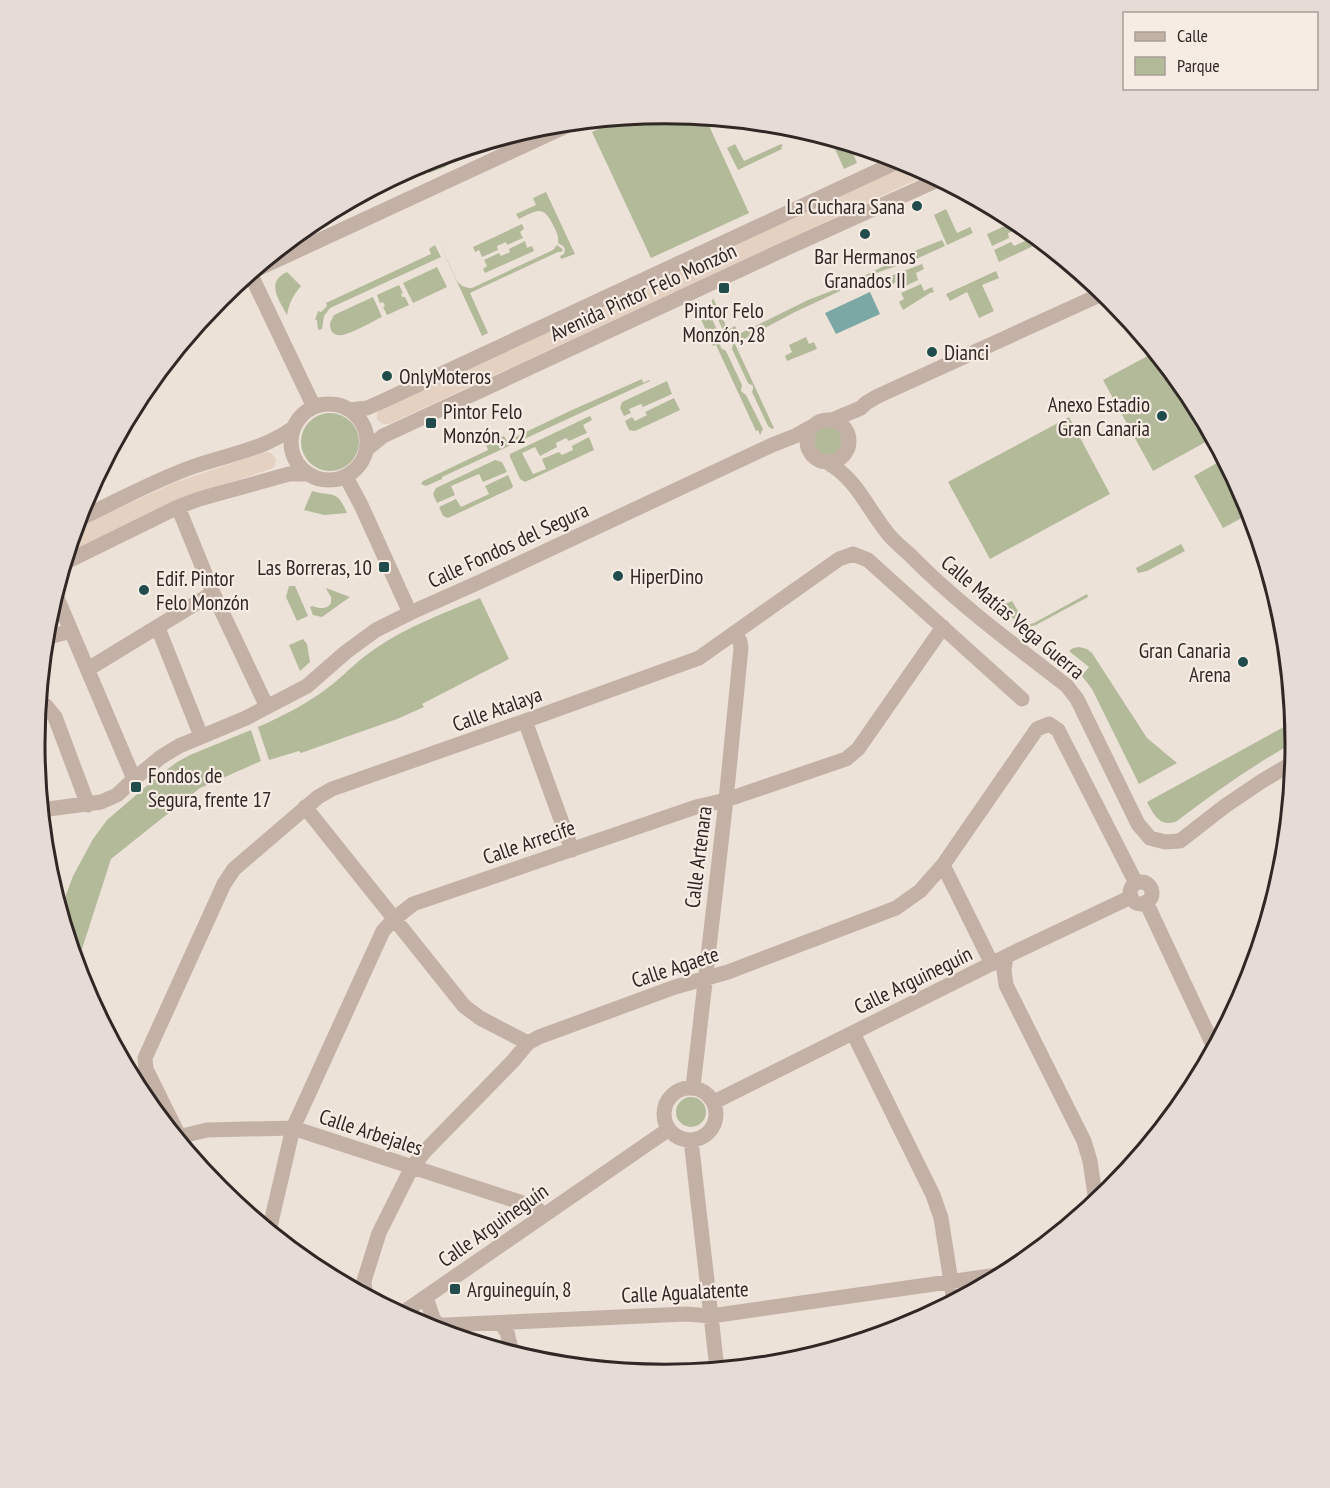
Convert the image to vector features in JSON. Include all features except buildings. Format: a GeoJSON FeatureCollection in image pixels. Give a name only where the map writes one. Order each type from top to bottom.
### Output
{"type":"FeatureCollection","features":[{"type":"Feature","properties":{"kind":"street"},"geometry":{"type":"LineString","coordinates":[[280,259],[545,136]]}},
{"type":"Feature","properties":{"kind":"street","name":"Avenida Pintor Felo Monzón"},"geometry":{"type":"LineString","coordinates":[[350,410],[367,408],[383,401],[888,166]]}},
{"type":"Feature","properties":{"kind":"street","name":"Avenida Pintor Felo Monzón"},"geometry":{"type":"LineString","coordinates":[[367,449],[383,436],[930,184]]}},
{"type":"Feature","properties":{"kind":"street"},"geometry":{"type":"LineString","coordinates":[[254,279],[314,407]]}},
{"type":"Feature","properties":{"kind":"street"},"geometry":{"type":"LineString","coordinates":[[861,408],[832,420],[823,420],[811,427],[806,439],[809,452],[814,458],[828,463],[841,458],[861,408],[878,396],[1094,297]]}},
{"type":"Feature","properties":{"kind":"street"},"geometry":{"type":"LineString","coordinates":[[326,404],[339,405],[350,410],[359,418],[368,438],[363,460],[356,470],[336,480],[326,481],[307,474],[298,465],[292,453],[293,428],[298,419],[314,407],[326,404]]}},
{"type":"Feature","properties":{"kind":"street"},"geometry":{"type":"LineString","coordinates":[[832,420],[842,425],[847,431],[848,443]]}},
{"type":"Feature","properties":{"kind":"street","name":"Calle Fondos del Segura"},"geometry":{"type":"LineString","coordinates":[[48,809],[88,805],[117,795],[161,757],[179,746],[246,718],[307,686],[346,652],[376,630],[811,427]]}},
{"type":"Feature","properties":{"kind":"street"},"geometry":{"type":"LineString","coordinates":[[89,514],[195,466],[258,448],[280,438],[293,428]]}},
{"type":"Feature","properties":{"kind":"street"},"geometry":{"type":"LineString","coordinates":[[780,443],[809,452]]}},
{"type":"Feature","properties":{"kind":"street","name":"Calle Matías Vega Guerra"},"geometry":{"type":"LineString","coordinates":[[848,443],[848,468],[852,481]]}},
{"type":"Feature","properties":{"kind":"street","name":"Calle Matías Vega Guerra"},"geometry":{"type":"LineString","coordinates":[[828,463],[852,481],[889,535],[919,564],[962,603],[1067,686],[1077,699],[1138,824],[1150,838],[1165,842],[1180,841],[1225,806],[1284,768]]}},
{"type":"Feature","properties":{"kind":"street"},"geometry":{"type":"LineString","coordinates":[[74,558],[199,499],[267,479],[289,474],[307,474]]}},
{"type":"Feature","properties":{"kind":"street"},"geometry":{"type":"LineString","coordinates":[[346,477],[410,613]]}},
{"type":"Feature","properties":{"kind":"street"},"geometry":{"type":"LineString","coordinates":[[178,507],[213,593],[267,707]]}},
{"type":"Feature","properties":{"kind":"street","name":"Calle Atalaya"},"geometry":{"type":"LineString","coordinates":[[168,1114],[146,1069],[146,1058],[224,884],[234,869],[305,807],[332,789],[699,658],[839,559],[853,554],[868,560],[1022,699]]}},
{"type":"Feature","properties":{"kind":"street"},"geometry":{"type":"LineString","coordinates":[[88,669],[213,593]]}},
{"type":"Feature","properties":{"kind":"street"},"geometry":{"type":"LineString","coordinates":[[61,607],[134,779]]}},
{"type":"Feature","properties":{"kind":"street","name":"Calle Arrecife"},"geometry":{"type":"LineString","coordinates":[[271,1222],[293,1128],[383,931],[394,920],[413,904],[696,807],[726,800],[846,759],[858,749],[943,627]]}},
{"type":"Feature","properties":{"kind":"street"},"geometry":{"type":"LineString","coordinates":[[158,628],[201,736]]}},
{"type":"Feature","properties":{"kind":"street"},"geometry":{"type":"LineString","coordinates":[[55,635],[71,631]]}},
{"type":"Feature","properties":{"kind":"street","name":"Calle Artenara"},"geometry":{"type":"LineString","coordinates":[[693,1087],[741,648],[740,641],[733,634]]}},
{"type":"Feature","properties":{"kind":"street"},"geometry":{"type":"LineString","coordinates":[[46,706],[55,717],[88,805]]}},
{"type":"Feature","properties":{"kind":"street"},"geometry":{"type":"LineString","coordinates":[[525,721],[572,850]]}},
{"type":"Feature","properties":{"kind":"street","name":"Calle Agaete"},"geometry":{"type":"LineString","coordinates":[[364,1286],[379,1233],[412,1167],[528,1043],[549,1033],[675,987],[728,972],[896,908],[920,891],[943,865],[1037,729],[1049,724],[1058,730],[1133,890]]}},
{"type":"Feature","properties":{"kind":"street"},"geometry":{"type":"LineString","coordinates":[[305,807],[464,1006],[480,1018],[528,1043]]}},
{"type":"Feature","properties":{"kind":"street"},"geometry":{"type":"LineString","coordinates":[[943,865],[999,960],[1004,970],[1006,985],[1084,1141],[1094,1190]]}},
{"type":"Feature","properties":{"kind":"street"},"geometry":{"type":"LineString","coordinates":[[1133,890],[1132,900],[1139,904],[1146,902],[1210,1039]]}},
{"type":"Feature","properties":{"kind":"street","name":"Calle Arguineguín"},"geometry":{"type":"LineString","coordinates":[[714,1102],[999,960],[1133,890]]}},
{"type":"Feature","properties":{"kind":"street"},"geometry":{"type":"LineString","coordinates":[[853,1033],[933,1195],[941,1218],[953,1293]]}},
{"type":"Feature","properties":{"kind":"street"},"geometry":{"type":"LineString","coordinates":[[693,1087],[701,1090],[714,1102],[716,1119],[713,1127],[699,1138],[682,1139],[675,1135],[665,1121],[665,1105],[669,1097],[684,1088],[693,1087]]}},
{"type":"Feature","properties":{"kind":"street","name":"Calle Arbejales"},"geometry":{"type":"LineString","coordinates":[[188,1140],[207,1130],[293,1128],[535,1207],[544,1215]]}},
{"type":"Feature","properties":{"kind":"street","name":"Calle Arguineguín"},"geometry":{"type":"LineString","coordinates":[[409,1308],[669,1128]]}},
{"type":"Feature","properties":{"kind":"street"},"geometry":{"type":"LineString","coordinates":[[691,1140],[716,1362]]}},
{"type":"Feature","properties":{"kind":"street","name":"Calle Agualatente"},"geometry":{"type":"LineString","coordinates":[[450,1325],[686,1314],[711,1316],[981,1278]]}},
{"type":"Feature","properties":{"kind":"street","name":"Calle Agualatente"},"geometry":{"type":"LineString","coordinates":[[426,1297],[433,1319]]}},
{"type":"Feature","properties":{"kind":"street"},"geometry":{"type":"LineString","coordinates":[[501,1323],[507,1332],[510,1344]]}},
{"type":"Feature","properties":{"kind":"green space"},"geometry":{"type":"Polygon","coordinates":[[[624,125],[709,125],[749,213],[651,258],[592,132],[603,127],[624,125]]]}},
{"type":"Feature","properties":{"kind":"green space"},"geometry":{"type":"Polygon","coordinates":[[[735,144],[744,161],[781,144],[783,146],[782,149],[738,170],[727,148],[735,144]]]}},
{"type":"Feature","properties":{"kind":"green space"},"geometry":{"type":"Polygon","coordinates":[[[834,148],[853,154],[857,163],[844,169],[834,148]]]}},
{"type":"Feature","properties":{"kind":"green space"},"geometry":{"type":"Polygon","coordinates":[[[450,163],[445,167],[429,173],[428,171],[450,163]]]}},
{"type":"Feature","properties":{"kind":"green space"},"geometry":{"type":"Polygon","coordinates":[[[546,192],[575,254],[561,259],[560,256],[564,254],[565,249],[558,243],[556,231],[546,214],[539,211],[519,219],[516,214],[536,205],[533,198],[546,192]]]}},
{"type":"Feature","properties":{"kind":"green space"},"geometry":{"type":"Polygon","coordinates":[[[946,209],[957,233],[970,227],[973,233],[947,245],[934,215],[946,209]]]}},
{"type":"Feature","properties":{"kind":"green space"},"geometry":{"type":"Polygon","coordinates":[[[522,224],[524,229],[520,232],[523,238],[507,245],[506,242],[497,246],[498,250],[482,257],[479,250],[475,252],[473,247],[522,224]]]}},
{"type":"Feature","properties":{"kind":"green space"},"geometry":{"type":"Polygon","coordinates":[[[1005,226],[1013,231],[1008,233],[1009,238],[992,246],[987,234],[1005,226]]]}},
{"type":"Feature","properties":{"kind":"green space"},"geometry":{"type":"Polygon","coordinates":[[[434,232],[457,281],[467,288],[472,288],[553,250],[557,245],[563,250],[470,293],[488,333],[482,336],[434,232]]]}},
{"type":"Feature","properties":{"kind":"green space"},"geometry":{"type":"Polygon","coordinates":[[[1024,239],[1034,246],[999,262],[994,250],[1011,242],[1014,246],[1025,241],[1024,239]]]}},
{"type":"Feature","properties":{"kind":"green space"},"geometry":{"type":"Polygon","coordinates":[[[942,240],[945,246],[879,272],[844,289],[843,286],[942,240]]]}},
{"type":"Feature","properties":{"kind":"green space"},"geometry":{"type":"Polygon","coordinates":[[[525,241],[527,248],[532,246],[534,251],[485,273],[483,269],[487,266],[484,260],[499,253],[501,256],[510,252],[509,249],[525,241]]]}},
{"type":"Feature","properties":{"kind":"green space"},"geometry":{"type":"Polygon","coordinates":[[[435,245],[441,257],[330,308],[324,316],[322,329],[318,330],[317,320],[315,320],[318,311],[321,312],[327,306],[326,303],[431,254],[429,249],[435,245]]]}},
{"type":"Feature","properties":{"kind":"green space"},"geometry":{"type":"Polygon","coordinates":[[[922,264],[924,269],[916,273],[918,280],[899,289],[896,282],[892,285],[888,277],[922,264]]]}},
{"type":"Feature","properties":{"kind":"green space"},"geometry":{"type":"Polygon","coordinates":[[[437,267],[447,287],[413,303],[403,283],[437,267]]]}},
{"type":"Feature","properties":{"kind":"green space"},"geometry":{"type":"Polygon","coordinates":[[[996,271],[999,278],[982,285],[994,311],[979,318],[967,292],[950,301],[946,294],[996,271]]]}},
{"type":"Feature","properties":{"kind":"green space"},"geometry":{"type":"Polygon","coordinates":[[[287,272],[301,286],[292,300],[287,315],[275,286],[280,276],[287,272]]]}},
{"type":"Feature","properties":{"kind":"green space"},"geometry":{"type":"Polygon","coordinates":[[[921,284],[924,291],[932,287],[934,292],[903,310],[899,302],[904,299],[901,293],[921,284]]]}},
{"type":"Feature","properties":{"kind":"green space"},"geometry":{"type":"Polygon","coordinates":[[[399,285],[403,293],[402,297],[405,297],[409,305],[387,315],[383,302],[380,303],[377,295],[399,285]]]}},
{"type":"Feature","properties":{"kind":"green space"},"geometry":{"type":"Polygon","coordinates":[[[839,288],[840,291],[735,344],[774,428],[772,429],[768,426],[752,392],[753,386],[748,383],[732,349],[733,343],[727,339],[711,304],[713,298],[728,330],[735,326],[739,334],[808,300],[839,288]]]}},
{"type":"Feature","properties":{"kind":"green space"},"geometry":{"type":"Polygon","coordinates":[[[373,297],[382,317],[346,334],[337,335],[332,332],[330,323],[334,315],[373,297]]]}},
{"type":"Feature","properties":{"kind":"green space"},"geometry":{"type":"Polygon","coordinates":[[[701,305],[706,307],[722,340],[721,348],[726,351],[742,385],[741,391],[746,395],[763,429],[760,435],[758,430],[756,431],[716,345],[713,346],[700,317],[697,318],[693,308],[701,305]]]}},
{"type":"Feature","properties":{"kind":"green space"},"geometry":{"type":"Polygon","coordinates":[[[806,337],[809,344],[814,342],[817,349],[787,361],[785,356],[792,352],[789,345],[806,337]]]}},
{"type":"Feature","properties":{"kind":"green space","name":"Anexo Estadio Gran Canaria"},"geometry":{"type":"Polygon","coordinates":[[[1148,356],[1181,400],[1206,442],[1153,471],[1103,380],[1148,356]]]}},
{"type":"Feature","properties":{"kind":"green space"},"geometry":{"type":"Polygon","coordinates":[[[642,379],[643,383],[650,381],[442,477],[442,479],[426,486],[421,484],[488,450],[486,444],[504,436],[507,441],[642,379]]]}},
{"type":"Feature","properties":{"kind":"green space"},"geometry":{"type":"Polygon","coordinates":[[[667,381],[672,394],[643,407],[641,404],[629,409],[631,413],[624,416],[620,408],[622,402],[667,381]]]}},
{"type":"Feature","properties":{"kind":"green space"},"geometry":{"type":"Polygon","coordinates":[[[674,398],[680,410],[635,431],[629,430],[625,421],[632,417],[635,421],[647,415],[645,412],[674,398]]]}},
{"type":"Feature","properties":{"kind":"green space"},"geometry":{"type":"Polygon","coordinates":[[[324,413],[336,413],[351,421],[359,436],[359,448],[351,463],[336,471],[324,471],[309,463],[301,448],[301,436],[309,421],[324,413]]]}},
{"type":"Feature","properties":{"kind":"green space"},"geometry":{"type":"Polygon","coordinates":[[[590,416],[592,420],[583,425],[587,433],[569,441],[566,438],[556,443],[557,447],[540,456],[535,447],[522,453],[533,474],[546,469],[542,459],[559,452],[562,455],[573,450],[572,446],[589,437],[594,450],[525,482],[520,479],[510,454],[590,416]]]}},
{"type":"Feature","properties":{"kind":"green space"},"geometry":{"type":"Polygon","coordinates":[[[1069,417],[1110,494],[990,559],[948,482],[1069,417]]]}},
{"type":"Feature","properties":{"kind":"green space"},"geometry":{"type":"Polygon","coordinates":[[[828,427],[838,431],[842,441],[838,451],[828,455],[818,451],[814,441],[818,431],[828,427]]]}},
{"type":"Feature","properties":{"kind":"green space"},"geometry":{"type":"Polygon","coordinates":[[[495,460],[502,462],[507,472],[483,482],[479,474],[451,486],[455,495],[437,503],[433,494],[436,488],[495,460]]]}},
{"type":"Feature","properties":{"kind":"green space"},"geometry":{"type":"Polygon","coordinates":[[[1217,463],[1242,518],[1223,528],[1194,476],[1217,463]]]}},
{"type":"Feature","properties":{"kind":"green space"},"geometry":{"type":"Polygon","coordinates":[[[508,475],[512,488],[448,518],[443,516],[439,507],[456,499],[461,507],[489,494],[485,486],[508,475]]]}},
{"type":"Feature","properties":{"kind":"green space"},"geometry":{"type":"Polygon","coordinates":[[[312,491],[334,495],[340,500],[347,513],[324,515],[304,510],[312,491]]]}},
{"type":"Feature","properties":{"kind":"green space"},"geometry":{"type":"Polygon","coordinates":[[[1181,544],[1185,551],[1147,571],[1138,573],[1136,568],[1181,544]]]}},
{"type":"Feature","properties":{"kind":"green space"},"geometry":{"type":"Polygon","coordinates":[[[289,586],[295,586],[308,616],[297,621],[286,597],[289,586]]]}},
{"type":"Feature","properties":{"kind":"green space"},"geometry":{"type":"Polygon","coordinates":[[[326,588],[350,597],[322,617],[313,615],[310,607],[323,608],[330,604],[331,597],[326,588]]]}},
{"type":"Feature","properties":{"kind":"green space"},"geometry":{"type":"Polygon","coordinates":[[[1087,594],[1088,597],[1036,625],[1025,628],[999,607],[1012,601],[1026,625],[1034,623],[1087,594]]]}},
{"type":"Feature","properties":{"kind":"green space"},"geometry":{"type":"Polygon","coordinates":[[[480,598],[509,659],[422,704],[424,707],[397,719],[301,753],[299,751],[269,760],[258,727],[316,696],[388,640],[427,620],[480,598]]]}},
{"type":"Feature","properties":{"kind":"green space"},"geometry":{"type":"Polygon","coordinates":[[[303,639],[307,644],[310,662],[300,671],[289,645],[303,639]]]}},
{"type":"Feature","properties":{"kind":"green space"},"geometry":{"type":"Polygon","coordinates":[[[1079,647],[1092,653],[1147,738],[1177,763],[1139,784],[1092,689],[1082,676],[1064,661],[1065,657],[1084,673],[1089,667],[1069,651],[1079,647]]]}},
{"type":"Feature","properties":{"kind":"green space"},"geometry":{"type":"Polygon","coordinates":[[[1285,727],[1285,748],[1235,779],[1177,821],[1166,823],[1158,819],[1147,802],[1285,727]]]}},
{"type":"Feature","properties":{"kind":"green space"},"geometry":{"type":"Polygon","coordinates":[[[251,730],[261,761],[200,788],[111,859],[81,952],[65,898],[73,876],[93,839],[107,820],[156,778],[190,755],[251,730]]]}},
{"type":"Feature","properties":{"kind":"green space"},"geometry":{"type":"Polygon","coordinates":[[[691,1097],[702,1101],[706,1112],[702,1123],[691,1127],[680,1123],[676,1112],[680,1101],[691,1097]]]}},
{"type":"Feature","properties":{"kind":"shaded area"},"geometry":{"type":"Polygon","coordinates":[[[897,169],[919,179],[389,424],[377,420],[380,408],[897,169]]]}},
{"type":"Feature","properties":{"kind":"shaded area"},"geometry":{"type":"Polygon","coordinates":[[[266,452],[271,453],[276,459],[275,466],[271,469],[185,497],[77,548],[86,524],[176,482],[266,452]]]}},
{"type":"Feature","properties":{"kind":"water"},"geometry":{"type":"Polygon","coordinates":[[[870,292],[880,314],[836,334],[825,313],[870,292]]]}},
{"type":"Feature","properties":{"kind":"place","name":"La Cuchara Sana"},"geometry":{"type":"Point","coordinates":[917,206]}},
{"type":"Feature","properties":{"kind":"place","name":"Bar Hermanos Granados II"},"geometry":{"type":"Point","coordinates":[865,234]}},
{"type":"Feature","properties":{"kind":"place","name":"Pintor Felo Monzón, 28"},"geometry":{"type":"Point","coordinates":[724,288]}},
{"type":"Feature","properties":{"kind":"place","name":"Dianci"},"geometry":{"type":"Point","coordinates":[932,352]}},
{"type":"Feature","properties":{"kind":"place","name":"OnlyMoteros"},"geometry":{"type":"Point","coordinates":[387,376]}},
{"type":"Feature","properties":{"kind":"place","name":"Anexo Estadio Gran Canaria"},"geometry":{"type":"Point","coordinates":[1162,416]}},
{"type":"Feature","properties":{"kind":"place","name":"Pintor Felo Monzón, 22"},"geometry":{"type":"Point","coordinates":[431,423]}},
{"type":"Feature","properties":{"kind":"place","name":"Las Borreras, 10"},"geometry":{"type":"Point","coordinates":[384,567]}},
{"type":"Feature","properties":{"kind":"place","name":"HiperDino"},"geometry":{"type":"Point","coordinates":[618,576]}},
{"type":"Feature","properties":{"kind":"place","name":"Edif. Pintor Felo Monzón"},"geometry":{"type":"Point","coordinates":[144,590]}},
{"type":"Feature","properties":{"kind":"place","name":"Gran Canaria Arena"},"geometry":{"type":"Point","coordinates":[1243,662]}},
{"type":"Feature","properties":{"kind":"place","name":"Fondos de Segura, frente 17"},"geometry":{"type":"Point","coordinates":[136,787]}},
{"type":"Feature","properties":{"kind":"place","name":"Arguineguín, 8"},"geometry":{"type":"Point","coordinates":[455,1289]}}]}
